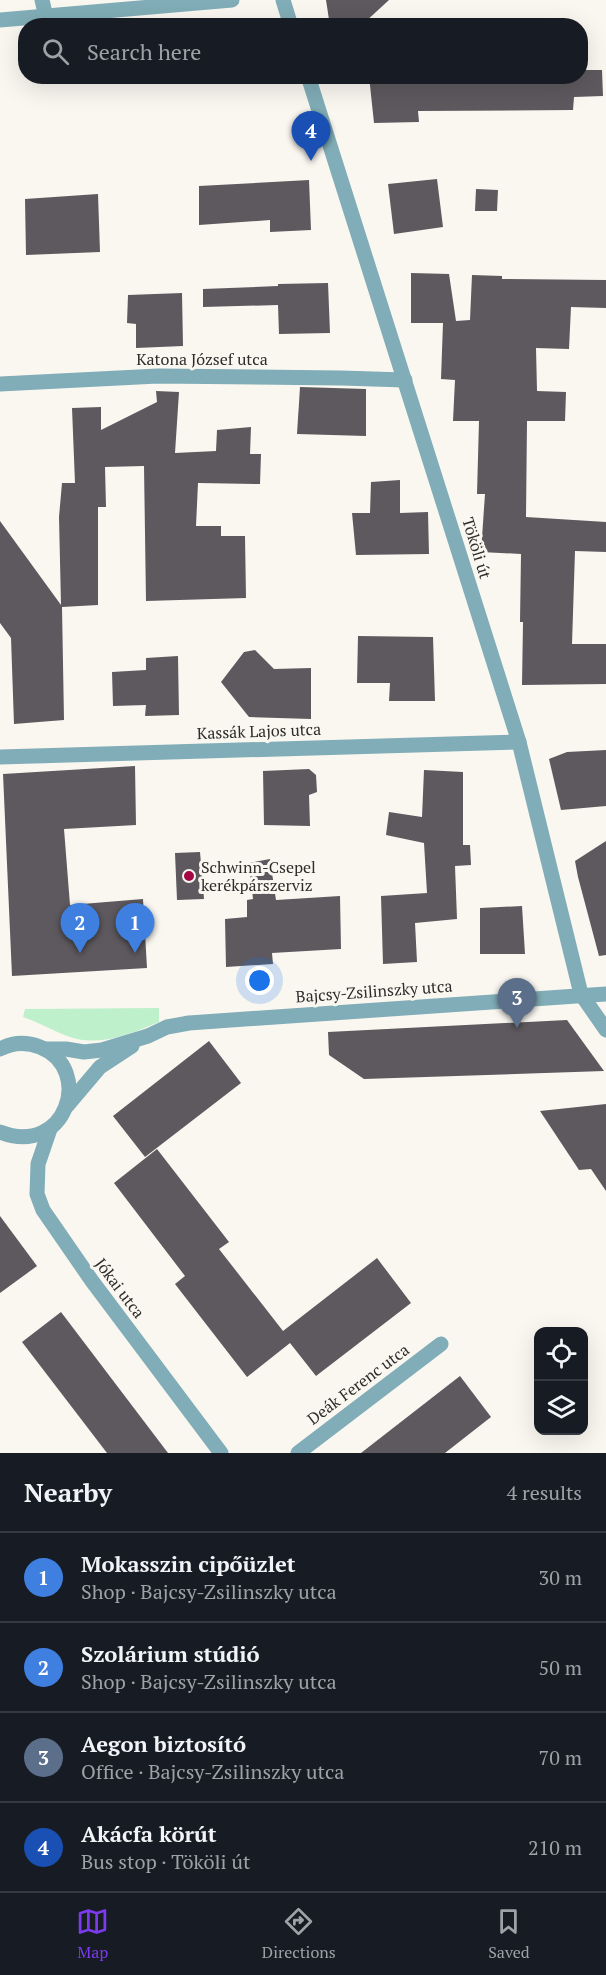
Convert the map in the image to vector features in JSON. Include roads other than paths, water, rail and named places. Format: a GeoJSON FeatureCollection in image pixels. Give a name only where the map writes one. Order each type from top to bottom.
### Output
{"type":"FeatureCollection","features":[{"type":"Feature","properties":{"kind":"street"},"geometry":{"type":"LineString","coordinates":[[42,0],[46,17]]}},
{"type":"Feature","properties":{"kind":"street"},"geometry":{"type":"LineString","coordinates":[[31,18],[232,0]]}},
{"type":"Feature","properties":{"kind":"street"},"geometry":{"type":"LineString","coordinates":[[283,0],[289,18]]}},
{"type":"Feature","properties":{"kind":"street"},"geometry":{"type":"LineString","coordinates":[[0,20],[18,19]]}},
{"type":"Feature","properties":{"kind":"street","name":"Tököli út"},"geometry":{"type":"LineString","coordinates":[[311,84],[519,742],[581,994],[606,1030]]}},
{"type":"Feature","properties":{"kind":"street","name":"Katona József utca"},"geometry":{"type":"LineString","coordinates":[[0,384],[158,376],[405,380]]}},
{"type":"Feature","properties":{"kind":"street","name":"Kassák Lajos utca"},"geometry":{"type":"LineString","coordinates":[[0,757],[519,742]]}},
{"type":"Feature","properties":{"kind":"street","name":"Bajcsy-Zsilinszky utca"},"geometry":{"type":"LineString","coordinates":[[67,1106],[100,1067],[148,1036],[167,1027],[189,1023],[606,994]]}},
{"type":"Feature","properties":{"kind":"street","name":"Bajcsy-Zsilinszky utca"},"geometry":{"type":"LineString","coordinates":[[2,1044],[33,1044],[45,1049],[84,1052],[102,1050],[148,1036]]}},
{"type":"Feature","properties":{"kind":"street"},"geometry":{"type":"LineString","coordinates":[[45,1049],[57,1059],[66,1073],[69,1089],[67,1106]]}},
{"type":"Feature","properties":{"kind":"street","name":"Jókai utca"},"geometry":{"type":"LineString","coordinates":[[67,1106],[60,1119],[50,1129],[38,1164],[37,1194],[43,1210],[92,1281],[221,1453]]}},
{"type":"Feature","properties":{"kind":"street"},"geometry":{"type":"LineString","coordinates":[[0,1132],[11,1137],[25,1138],[38,1136],[50,1129]]}},
{"type":"Feature","properties":{"kind":"street","name":"Deák Ferenc utca"},"geometry":{"type":"LineString","coordinates":[[298,1453],[441,1344]]}},
{"type":"Feature","properties":{"kind":"place","name":"Akácfa körút"},"geometry":{"type":"Point","coordinates":[311,161]}},
{"type":"Feature","properties":{"kind":"place","name":"Schwinn-Csepel kerékpárszerviz"},"geometry":{"type":"Point","coordinates":[189,876]}},
{"type":"Feature","properties":{"kind":"place","name":"Szolárium stúdió"},"geometry":{"type":"Point","coordinates":[80,953]}},
{"type":"Feature","properties":{"kind":"place","name":"Mokasszin cipőüzlet"},"geometry":{"type":"Point","coordinates":[135,953]}},
{"type":"Feature","properties":{"kind":"place","name":"Aegon biztosító"},"geometry":{"type":"Point","coordinates":[517,1028]}}]}
